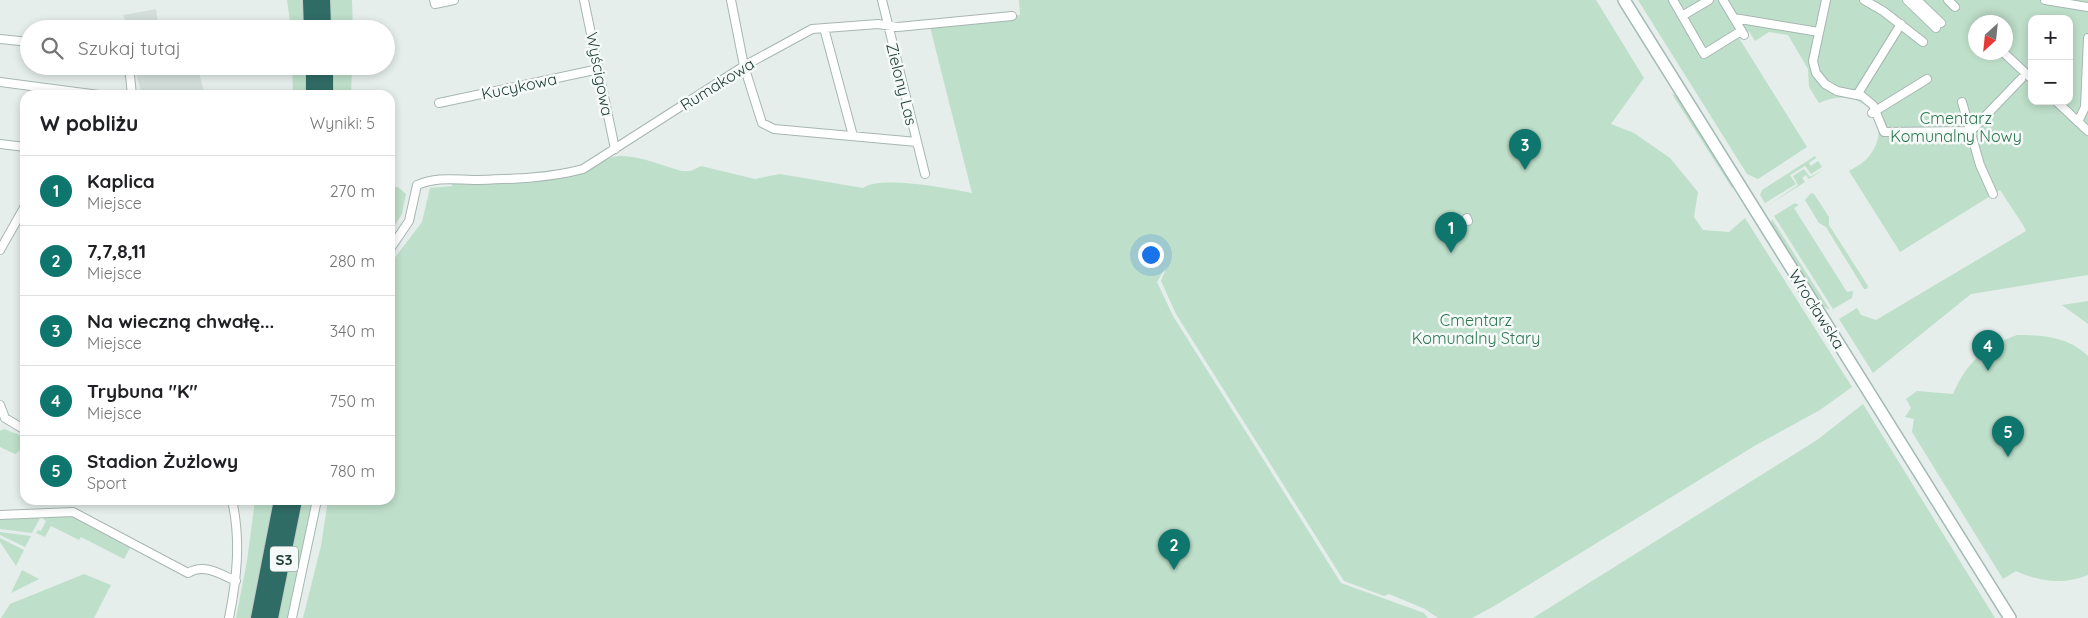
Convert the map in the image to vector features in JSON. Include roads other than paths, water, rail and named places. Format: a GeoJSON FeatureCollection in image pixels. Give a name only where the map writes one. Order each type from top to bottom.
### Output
{"type":"FeatureCollection","features":[{"type":"Feature","properties":{"kind":"highway"},"geometry":{"type":"LineString","coordinates":[[310,0],[311,20]]}},
{"type":"Feature","properties":{"kind":"highway"},"geometry":{"type":"LineString","coordinates":[[323,0],[324,20]]}},
{"type":"Feature","properties":{"kind":"highway"},"geometry":{"type":"LineString","coordinates":[[313,75],[313,90]]}},
{"type":"Feature","properties":{"kind":"highway"},"geometry":{"type":"LineString","coordinates":[[326,75],[326,90]]}},
{"type":"Feature","properties":{"kind":"highway","name":"S3"},"geometry":{"type":"LineString","coordinates":[[258,618],[280,505]]}},
{"type":"Feature","properties":{"kind":"highway","name":"S3"},"geometry":{"type":"LineString","coordinates":[[271,618],[294,505]]}},
{"type":"Feature","properties":{"kind":"main road","name":"Wrocławska"},"geometry":{"type":"LineString","coordinates":[[1624,0],[2010,618]]}},
{"type":"Feature","properties":{"kind":"street"},"geometry":{"type":"LineString","coordinates":[[434,2],[454,0]]}},
{"type":"Feature","properties":{"kind":"street","name":"Wyścigowa"},"geometry":{"type":"LineString","coordinates":[[584,0],[614,149]]}},
{"type":"Feature","properties":{"kind":"street","name":"Zielony Las"},"geometry":{"type":"LineString","coordinates":[[730,0],[744,66],[758,116],[767,127],[917,142]]}},
{"type":"Feature","properties":{"kind":"street","name":"Zielony Las"},"geometry":{"type":"LineString","coordinates":[[882,0],[925,174]]}},
{"type":"Feature","properties":{"kind":"street"},"geometry":{"type":"LineString","coordinates":[[1673,0],[1704,54],[1742,33],[1723,0]]}},
{"type":"Feature","properties":{"kind":"street"},"geometry":{"type":"LineString","coordinates":[[1682,16],[1709,0]]}},
{"type":"Feature","properties":{"kind":"street"},"geometry":{"type":"LineString","coordinates":[[1826,0],[1813,61],[1816,73],[1825,84],[1837,91],[1857,95],[1873,110],[1884,132],[1971,131],[2021,79]]}},
{"type":"Feature","properties":{"kind":"street"},"geometry":{"type":"LineString","coordinates":[[1864,0],[1901,24],[1923,42]]}},
{"type":"Feature","properties":{"kind":"street"},"geometry":{"type":"LineString","coordinates":[[1907,0],[1938,26],[1917,0]]}},
{"type":"Feature","properties":{"kind":"street"},"geometry":{"type":"LineString","coordinates":[[1948,0],[1954,7]]}},
{"type":"Feature","properties":{"kind":"street"},"geometry":{"type":"LineString","coordinates":[[2046,0],[2088,7]]}},
{"type":"Feature","properties":{"kind":"street","name":"Rumakowa"},"geometry":{"type":"LineString","coordinates":[[395,242],[409,221],[417,184],[432,179],[476,180],[566,174],[583,169],[744,66],[801,33],[824,28],[878,24],[898,27],[1012,16]]}},
{"type":"Feature","properties":{"kind":"street"},"geometry":{"type":"LineString","coordinates":[[1734,18],[1819,32]]}},
{"type":"Feature","properties":{"kind":"street"},"geometry":{"type":"LineString","coordinates":[[1857,95],[1901,24]]}},
{"type":"Feature","properties":{"kind":"street"},"geometry":{"type":"LineString","coordinates":[[824,28],[853,136]]}},
{"type":"Feature","properties":{"kind":"street"},"geometry":{"type":"LineString","coordinates":[[2078,122],[2085,107],[2088,38]]}},
{"type":"Feature","properties":{"kind":"street"},"geometry":{"type":"LineString","coordinates":[[0,39],[20,41]]}},
{"type":"Feature","properties":{"kind":"street"},"geometry":{"type":"LineString","coordinates":[[2012,60],[2028,75]]}},
{"type":"Feature","properties":{"kind":"street","name":"Kucykowa"},"geometry":{"type":"LineString","coordinates":[[439,103],[599,69]]}},
{"type":"Feature","properties":{"kind":"street"},"geometry":{"type":"LineString","coordinates":[[130,75],[131,90]]}},
{"type":"Feature","properties":{"kind":"street"},"geometry":{"type":"LineString","coordinates":[[1873,110],[1927,79]]}},
{"type":"Feature","properties":{"kind":"street"},"geometry":{"type":"LineString","coordinates":[[0,82],[61,90]]}},
{"type":"Feature","properties":{"kind":"street"},"geometry":{"type":"LineString","coordinates":[[1962,102],[1980,165],[1993,194]]}},
{"type":"Feature","properties":{"kind":"street"},"geometry":{"type":"LineString","coordinates":[[2060,105],[2088,131]]}},
{"type":"Feature","properties":{"kind":"street"},"geometry":{"type":"LineString","coordinates":[[0,144],[20,146]]}},
{"type":"Feature","properties":{"kind":"street"},"geometry":{"type":"LineString","coordinates":[[0,250],[20,215]]}},
{"type":"Feature","properties":{"kind":"street"},"geometry":{"type":"LineString","coordinates":[[1,410],[9,422],[20,428]]}},
{"type":"Feature","properties":{"kind":"street"},"geometry":{"type":"LineString","coordinates":[[229,618],[236,581],[238,541],[233,505]]}},
{"type":"Feature","properties":{"kind":"street"},"geometry":{"type":"LineString","coordinates":[[292,618],[316,505]]}},
{"type":"Feature","properties":{"kind":"street"},"geometry":{"type":"LineString","coordinates":[[0,515],[73,512],[188,573],[195,568],[205,568],[236,581]]}},
{"type":"Feature","properties":{"kind":"place","name":"Na wieczną chwałę..."},"geometry":{"type":"Point","coordinates":[1525,170]}},
{"type":"Feature","properties":{"kind":"place","name":"Kaplica"},"geometry":{"type":"Point","coordinates":[1451,253]}},
{"type":"Feature","properties":{"kind":"place","name":"Trybuna \"K\""},"geometry":{"type":"Point","coordinates":[1988,371]}},
{"type":"Feature","properties":{"kind":"place","name":"Stadion Żużlowy"},"geometry":{"type":"Point","coordinates":[2008,457]}},
{"type":"Feature","properties":{"kind":"place","name":"7,7,8,11"},"geometry":{"type":"Point","coordinates":[1174,570]}},
{"type":"Feature","properties":{"kind":"park label","name":"Cmentarz Komunalny Nowy"},"geometry":{"type":"Point","coordinates":[1956,127]}},
{"type":"Feature","properties":{"kind":"park label","name":"Cmentarz Komunalny Stary"},"geometry":{"type":"Point","coordinates":[1476,329]}}]}
